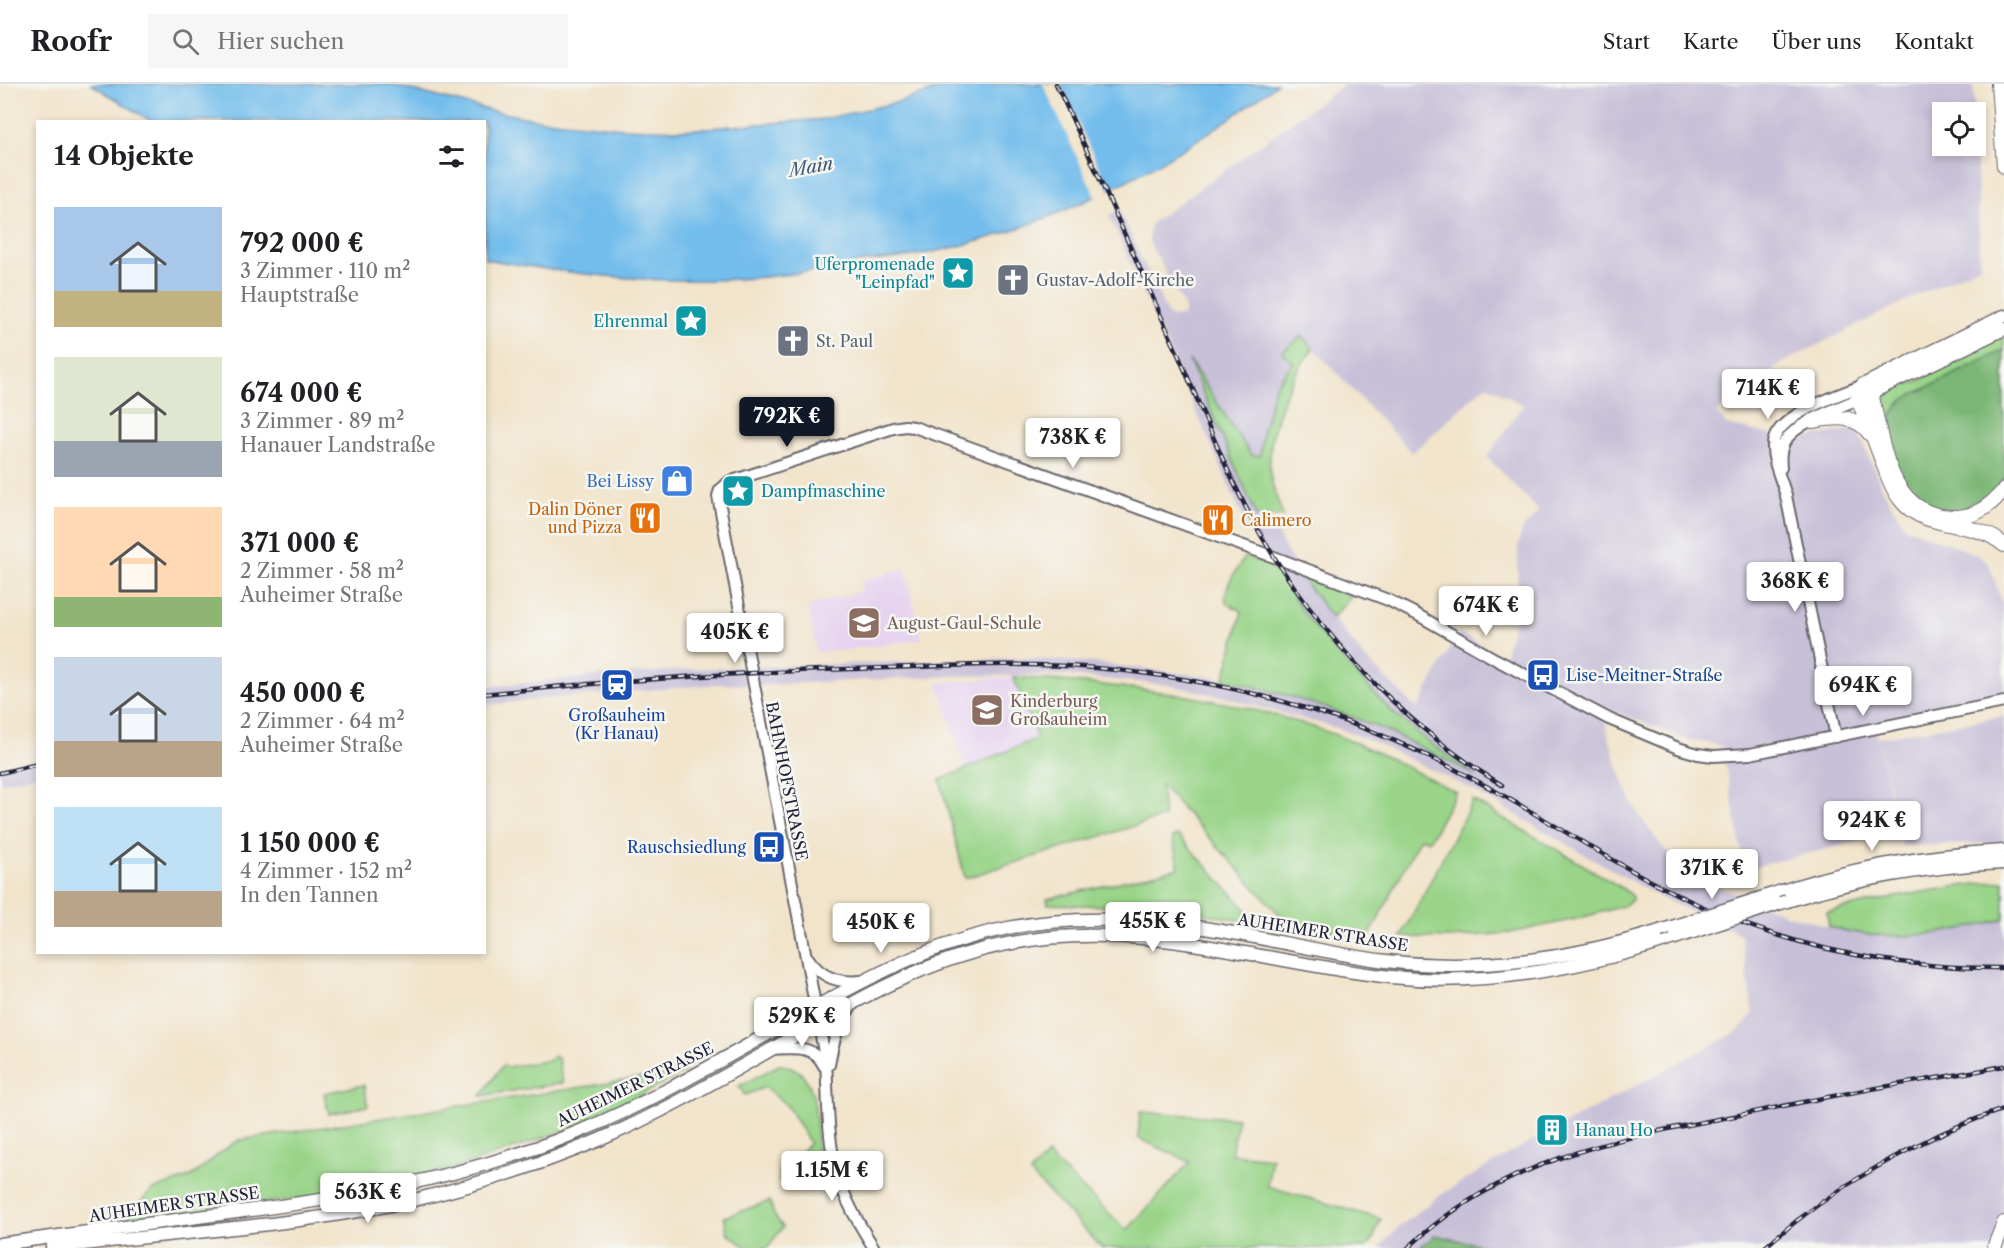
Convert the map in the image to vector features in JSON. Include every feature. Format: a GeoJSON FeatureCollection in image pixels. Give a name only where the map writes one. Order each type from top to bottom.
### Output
{"type":"FeatureCollection","features":[{"type":"Feature","properties":{"kind":"highway"},"geometry":{"type":"LineString","coordinates":[[1998,84],[2004,166]]}},
{"type":"Feature","properties":{"kind":"highway"},"geometry":{"type":"LineString","coordinates":[[2004,490],[1983,509],[1962,517],[1936,515],[1926,512],[1911,502],[1900,490],[1890,471],[1867,389],[1859,390],[1858,399],[1891,486],[1908,508],[1923,518],[1980,530],[2004,545]]}},
{"type":"Feature","properties":{"kind":"highway"},"geometry":{"type":"LineString","coordinates":[[1812,421],[1851,419],[1862,425],[1875,441]]}},
{"type":"Feature","properties":{"kind":"highway"},"geometry":{"type":"LineString","coordinates":[[1994,1248],[2004,1224]]}},
{"type":"Feature","properties":{"kind":"main road"},"geometry":{"type":"LineString","coordinates":[[1867,389],[2004,316]]}},
{"type":"Feature","properties":{"kind":"main road"},"geometry":{"type":"LineString","coordinates":[[1867,389],[2004,328]]}},
{"type":"Feature","properties":{"kind":"main road","name":"AUHEIMER STRASSE"},"geometry":{"type":"LineString","coordinates":[[0,1244],[357,1195],[446,1176],[491,1163],[557,1141],[619,1114],[708,1068],[861,981],[901,962],[1005,928],[1081,920],[1168,923],[1386,961],[1464,965],[1521,961],[1579,953],[1660,932],[1847,872],[1927,857],[2004,851]]}},
{"type":"Feature","properties":{"kind":"main road","name":"AUHEIMER STRASSE"},"geometry":{"type":"LineString","coordinates":[[52,1248],[317,1217],[450,1191],[529,1167],[637,1123],[864,996],[916,971],[1010,943],[1065,936],[1151,937],[1389,976],[1446,980],[1576,966],[1675,938],[1827,889],[1928,868],[2004,863]]}},
{"type":"Feature","properties":{"kind":"street"},"geometry":{"type":"LineString","coordinates":[[1783,483],[1773,452],[1775,434],[1781,426],[1799,413],[1867,389]]}},
{"type":"Feature","properties":{"kind":"street"},"geometry":{"type":"LineString","coordinates":[[1858,399],[1791,433],[1783,445],[1780,462],[1836,737],[2004,702]]}},
{"type":"Feature","properties":{"kind":"street","name":"BAHNHOFSTRASSE"},"geometry":{"type":"LineString","coordinates":[[827,1074],[718,496],[720,490],[729,482],[901,426],[914,427],[1281,559],[1402,606],[1609,719],[1690,752],[1706,756],[1750,754],[1836,737]]}},
{"type":"Feature","properties":{"kind":"street"},"geometry":{"type":"LineString","coordinates":[[805,952],[812,964],[827,977],[843,981],[861,981]]}},
{"type":"Feature","properties":{"kind":"street"},"geometry":{"type":"LineString","coordinates":[[864,996],[849,1009],[840,1024],[827,1074],[830,1140],[837,1173],[846,1199],[874,1248]]}},
{"type":"Feature","properties":{"kind":"street"},"geometry":{"type":"LineString","coordinates":[[771,1049],[797,1047],[810,1051],[820,1058],[827,1074]]}},
{"type":"Feature","properties":{"kind":"shaded area"},"geometry":{"type":"Polygon","coordinates":[[[1345,84],[1973,84],[1974,102],[1932,102],[1932,156],[1977,156],[1980,266],[1784,362],[1716,412],[1727,425],[1795,440],[1856,428],[1885,494],[1905,527],[1978,555],[1990,565],[2004,610],[2004,698],[1875,725],[1897,832],[1745,869],[1722,746],[1685,739],[1601,706],[1617,766],[1631,801],[1660,844],[1684,869],[1681,876],[1729,890],[1784,914],[1845,931],[1884,935],[1929,935],[2004,919],[2004,1248],[1494,1248],[1435,1235],[1419,1248],[1379,1248],[1400,1226],[1442,1194],[1508,1154],[1738,1031],[1753,1014],[1741,934],[1663,899],[1469,788],[1374,742],[1340,729],[1220,696],[1169,685],[1061,675],[954,676],[760,685],[720,684],[486,705],[486,687],[607,675],[695,669],[1022,658],[1097,663],[1224,679],[1269,689],[1372,724],[1472,773],[1426,740],[1389,709],[1305,615],[1273,567],[1243,517],[1109,215],[1119,210],[1169,317],[1183,316],[1185,308],[1149,242],[1150,224],[1345,84]],[[1302,336],[1293,363],[1275,386],[1263,431],[1260,456],[1251,455],[1191,365],[1257,517],[1276,532],[1301,577],[1363,656],[1417,709],[1459,632],[1504,658],[1517,609],[1520,537],[1523,529],[1539,511],[1487,457],[1523,405],[1486,385],[1412,453],[1302,336]]]}},
{"type":"Feature","properties":{"kind":"shaded area","name":"August-Gaul-Schule"},"geometry":{"type":"Polygon","coordinates":[[[905,568],[922,639],[816,652],[808,606],[862,591],[860,582],[905,568]]]}},
{"type":"Feature","properties":{"kind":"shaded area","name":"Kinderburg Großauheim"},"geometry":{"type":"Polygon","coordinates":[[[1013,677],[1038,737],[965,770],[938,683],[1013,677]]]}},
{"type":"Feature","properties":{"kind":"shaded area"},"geometry":{"type":"Polygon","coordinates":[[[2004,716],[2004,843],[1902,846],[1878,738],[2004,716]]]}},
{"type":"Feature","properties":{"kind":"shaded area"},"geometry":{"type":"Polygon","coordinates":[[[36,760],[36,775],[0,783],[0,766],[36,760]]]}},
{"type":"Feature","properties":{"kind":"green space"},"geometry":{"type":"Polygon","coordinates":[[[2004,335],[2004,350],[1906,398],[1892,416],[1889,436],[1892,458],[1901,478],[1914,496],[1932,508],[1952,512],[1975,505],[1992,494],[2004,477],[2001,493],[1977,509],[1958,514],[1941,514],[1930,511],[1907,494],[1893,472],[1881,418],[1881,402],[1893,389],[1922,379],[1934,370],[2004,335]]]}},
{"type":"Feature","properties":{"kind":"green space"},"geometry":{"type":"Polygon","coordinates":[[[1302,336],[1313,349],[1295,375],[1281,406],[1270,455],[1272,482],[1283,516],[1257,517],[1189,360],[1251,455],[1260,456],[1263,431],[1275,386],[1293,363],[1282,352],[1302,336]]]}},
{"type":"Feature","properties":{"kind":"green space"},"geometry":{"type":"Polygon","coordinates":[[[2004,350],[2004,477],[2002,482],[1988,497],[1967,509],[1949,511],[1931,508],[1909,492],[1898,472],[1890,433],[1895,410],[1908,397],[2004,350]]]}},
{"type":"Feature","properties":{"kind":"green space"},"geometry":{"type":"Polygon","coordinates":[[[1245,556],[1273,567],[1305,615],[1389,709],[1426,740],[1478,777],[1411,742],[1352,717],[1261,688],[1224,679],[1242,611],[1227,604],[1226,592],[1245,556]]]}},
{"type":"Feature","properties":{"kind":"green space"},"geometry":{"type":"Polygon","coordinates":[[[1301,577],[1352,596],[1332,618],[1301,577]]]}},
{"type":"Feature","properties":{"kind":"green space"},"geometry":{"type":"Polygon","coordinates":[[[1013,677],[1188,696],[1274,715],[1358,744],[1456,792],[1429,841],[1420,838],[1370,935],[1289,925],[1161,785],[1164,817],[965,878],[940,780],[1037,738],[1013,677]]]}},
{"type":"Feature","properties":{"kind":"green space"},"geometry":{"type":"Polygon","coordinates":[[[1473,800],[1610,881],[1629,893],[1632,900],[1623,906],[1580,918],[1510,933],[1450,938],[1401,937],[1473,800]]]}},
{"type":"Feature","properties":{"kind":"green space"},"geometry":{"type":"Polygon","coordinates":[[[1178,835],[1250,914],[1252,919],[1244,921],[1190,911],[1141,907],[1048,904],[1047,899],[1179,868],[1172,838],[1178,835]]]}},
{"type":"Feature","properties":{"kind":"green space"},"geometry":{"type":"Polygon","coordinates":[[[2004,881],[2004,919],[1939,933],[1917,935],[1873,935],[1829,927],[1827,912],[1937,890],[2004,881]]]}},
{"type":"Feature","properties":{"kind":"green space"},"geometry":{"type":"Polygon","coordinates":[[[555,1056],[558,1058],[563,1083],[481,1096],[503,1065],[507,1067],[551,1060],[555,1056]]]}},
{"type":"Feature","properties":{"kind":"green space"},"geometry":{"type":"Polygon","coordinates":[[[779,1065],[792,1068],[802,1074],[809,1084],[815,1109],[817,1148],[808,1165],[780,1181],[779,1172],[810,1143],[787,1106],[765,1087],[745,1095],[739,1086],[779,1065]]]}},
{"type":"Feature","properties":{"kind":"green space"},"geometry":{"type":"Polygon","coordinates":[[[686,1071],[594,1120],[467,1165],[355,1191],[129,1221],[129,1215],[152,1191],[191,1176],[227,1147],[240,1140],[686,1071]]]}},
{"type":"Feature","properties":{"kind":"green space"},"geometry":{"type":"Polygon","coordinates":[[[364,1085],[368,1106],[329,1114],[324,1093],[364,1085]]]}},
{"type":"Feature","properties":{"kind":"green space"},"geometry":{"type":"Polygon","coordinates":[[[1140,1112],[1238,1118],[1231,1154],[1272,1158],[1267,1186],[1381,1219],[1374,1237],[1366,1248],[1102,1248],[1030,1173],[1047,1155],[1127,1230],[1190,1162],[1138,1138],[1140,1112]]]}},
{"type":"Feature","properties":{"kind":"green space"},"geometry":{"type":"Polygon","coordinates":[[[770,1201],[774,1215],[783,1227],[767,1248],[748,1248],[728,1234],[724,1217],[770,1201]]]}},
{"type":"Feature","properties":{"kind":"green space"},"geometry":{"type":"Polygon","coordinates":[[[1435,1235],[1494,1248],[1419,1248],[1435,1235]]]}},
{"type":"Feature","properties":{"kind":"water","name":"Main"},"geometry":{"type":"Polygon","coordinates":[[[91,84],[388,84],[493,111],[535,119],[623,128],[683,130],[824,119],[895,103],[955,84],[1277,84],[1186,147],[1137,176],[1033,223],[980,241],[925,254],[827,269],[729,280],[659,280],[589,275],[486,259],[486,120],[149,120],[91,84]]]}},
{"type":"Feature","properties":{"kind":"pier"},"geometry":{"type":"Polygon","coordinates":[[[1043,84],[1060,84],[1110,191],[1096,198],[1043,84]]]}},
{"type":"Feature","properties":{"kind":"railway"},"geometry":{"type":"LineString","coordinates":[[1056,84],[1227,469],[1262,537],[1310,609],[1367,676],[1398,707],[1432,735],[1466,762],[1502,785]]}},
{"type":"Feature","properties":{"kind":"railway"},"geometry":{"type":"LineString","coordinates":[[486,694],[712,675],[972,665],[1095,668],[1217,685],[1307,708],[1355,725],[1432,758],[1488,787],[1658,885],[1687,900],[1751,926],[1822,947],[1894,961],[2004,968]]}},
{"type":"Feature","properties":{"kind":"railway"},"geometry":{"type":"LineString","coordinates":[[0,773],[36,764]]}},
{"type":"Feature","properties":{"kind":"railway"},"geometry":{"type":"LineString","coordinates":[[1408,1248],[1444,1218],[1482,1193],[1522,1173],[1606,1144],[1847,1093],[2004,1066]]}},
{"type":"Feature","properties":{"kind":"railway"},"geometry":{"type":"LineString","coordinates":[[1764,1248],[1818,1205],[1877,1167],[1940,1134],[2004,1109]]}},
{"type":"Feature","properties":{"kind":"place","name":"Uferpromenade \"Leinpfad\""},"geometry":{"type":"Point","coordinates":[958,273]}},
{"type":"Feature","properties":{"kind":"place","name":"Gustav-Adolf-Kirche"},"geometry":{"type":"Point","coordinates":[1013,280]}},
{"type":"Feature","properties":{"kind":"place","name":"Ehrenmal"},"geometry":{"type":"Point","coordinates":[691,321]}},
{"type":"Feature","properties":{"kind":"place","name":"St. Paul"},"geometry":{"type":"Point","coordinates":[793,341]}},
{"type":"Feature","properties":{"kind":"place","name":"Bei Lissy"},"geometry":{"type":"Point","coordinates":[677,481]}},
{"type":"Feature","properties":{"kind":"place","name":"Dampfmaschine"},"geometry":{"type":"Point","coordinates":[738,491]}},
{"type":"Feature","properties":{"kind":"place","name":"Dalin Döner und Pizza"},"geometry":{"type":"Point","coordinates":[645,518]}},
{"type":"Feature","properties":{"kind":"place","name":"Calimero"},"geometry":{"type":"Point","coordinates":[1218,520]}},
{"type":"Feature","properties":{"kind":"place","name":"August-Gaul-Schule"},"geometry":{"type":"Point","coordinates":[864,623]}},
{"type":"Feature","properties":{"kind":"place","name":"Lise-Meitner-Straße"},"geometry":{"type":"Point","coordinates":[1543,675]}},
{"type":"Feature","properties":{"kind":"place","name":"Großauheim (Kr Hanau)"},"geometry":{"type":"Point","coordinates":[617,685]}},
{"type":"Feature","properties":{"kind":"place","name":"Kinderburg Großauheim"},"geometry":{"type":"Point","coordinates":[987,710]}},
{"type":"Feature","properties":{"kind":"place","name":"Rauschsiedlung"},"geometry":{"type":"Point","coordinates":[769,847]}},
{"type":"Feature","properties":{"kind":"place","name":"Hanau Ho"},"geometry":{"type":"Point","coordinates":[1552,1130]}}]}
